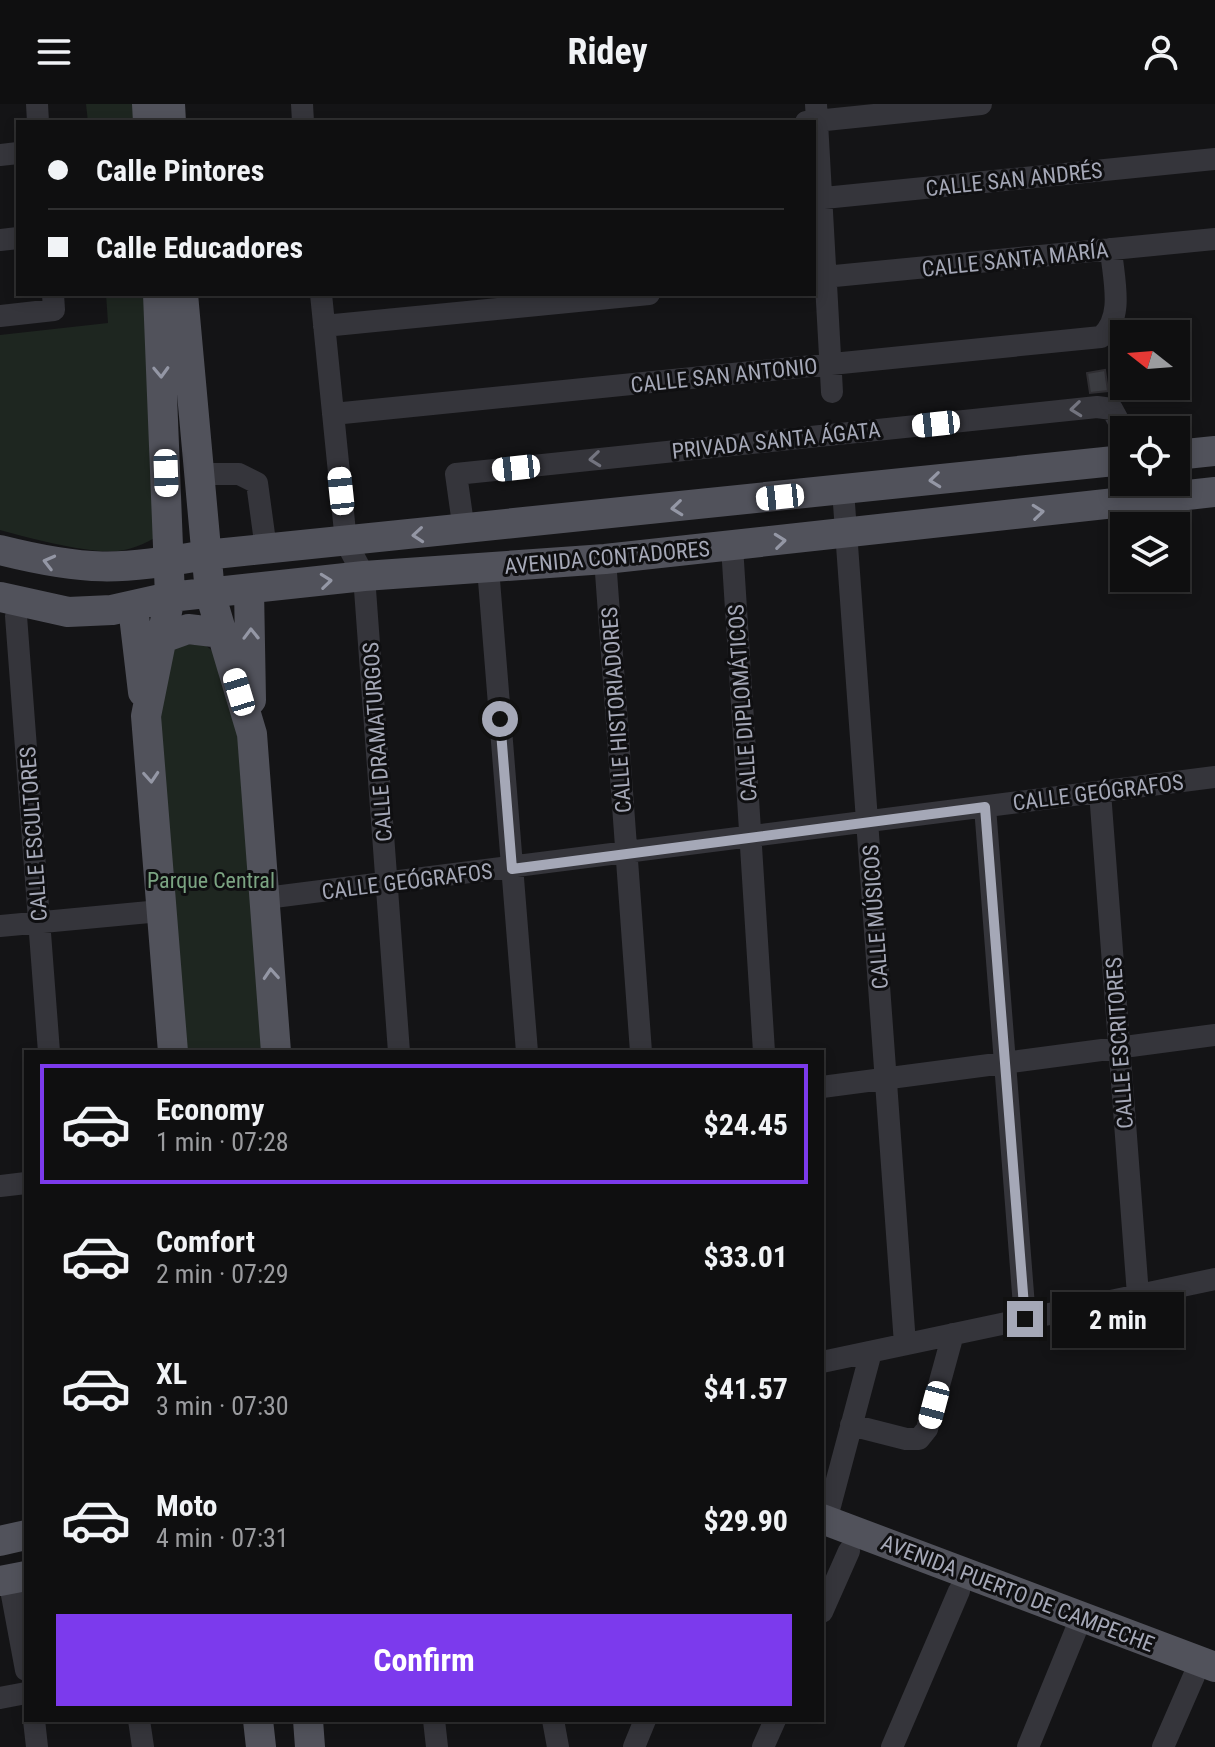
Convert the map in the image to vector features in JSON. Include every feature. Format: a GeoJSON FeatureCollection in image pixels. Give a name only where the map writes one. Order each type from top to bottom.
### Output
{"type":"FeatureCollection","features":[{"type":"Feature","properties":{"kind":"main road"},"geometry":{"type":"LineString","coordinates":[[146,716],[170,597],[158,296]]}},
{"type":"Feature","properties":{"kind":"main road"},"geometry":{"type":"LineString","coordinates":[[183,296],[210,593],[252,734]]}},
{"type":"Feature","properties":{"kind":"main road"},"geometry":{"type":"LineString","coordinates":[[1190,454],[1215,451]]}},
{"type":"Feature","properties":{"kind":"main road","name":"AVENIDA CONTADORES"},"geometry":{"type":"LineString","coordinates":[[0,550],[63,566],[104,569],[205,555],[464,531],[1110,461]]}},
{"type":"Feature","properties":{"kind":"main road","name":"AVENIDA CONTADORES"},"geometry":{"type":"LineString","coordinates":[[5,610],[68,612],[122,608],[170,597],[364,576],[605,559],[1215,492]]}},
{"type":"Feature","properties":{"kind":"main road"},"geometry":{"type":"LineString","coordinates":[[266,549],[252,559],[251,568],[257,588],[252,734],[276,1050]]}},
{"type":"Feature","properties":{"kind":"main road"},"geometry":{"type":"LineString","coordinates":[[104,569],[119,574],[128,585],[121,604],[146,716],[173,1050]]}},
{"type":"Feature","properties":{"kind":"main road"},"geometry":{"type":"LineString","coordinates":[[163,638],[188,629],[222,633]]}},
{"type":"Feature","properties":{"kind":"main road","name":"AVENIDA PUERTO DE CAMPECHE"},"geometry":{"type":"LineString","coordinates":[[830,1533],[959,1591],[1079,1626]]}},
{"type":"Feature","properties":{"kind":"main road","name":"AVENIDA PUERTO DE CAMPECHE"},"geometry":{"type":"LineString","coordinates":[[830,1533],[1208,1676]]}},
{"type":"Feature","properties":{"kind":"main road"},"geometry":{"type":"LineString","coordinates":[[0,1541],[24,1535]]}},
{"type":"Feature","properties":{"kind":"main road"},"geometry":{"type":"LineString","coordinates":[[258,1722],[261,1747]]}},
{"type":"Feature","properties":{"kind":"main road"},"geometry":{"type":"LineString","coordinates":[[308,1722],[310,1747]]}},
{"type":"Feature","properties":{"kind":"street"},"geometry":{"type":"LineString","coordinates":[[813,116],[981,104]]}},
{"type":"Feature","properties":{"kind":"street","name":"CALLE SAN ANDRÉS"},"geometry":{"type":"LineString","coordinates":[[818,198],[1215,159]]}},
{"type":"Feature","properties":{"kind":"street"},"geometry":{"type":"LineString","coordinates":[[816,165],[820,277],[832,392]]}},
{"type":"Feature","properties":{"kind":"street","name":"CALLE SANTA MARÍA"},"geometry":{"type":"LineString","coordinates":[[820,277],[1215,239]]}},
{"type":"Feature","properties":{"kind":"street","name":"CALLE SAN ANTONIO"},"geometry":{"type":"LineString","coordinates":[[333,414],[1101,337],[1113,328],[1116,311],[1111,249]]}},
{"type":"Feature","properties":{"kind":"street"},"geometry":{"type":"LineString","coordinates":[[321,296],[346,542],[364,576]]}},
{"type":"Feature","properties":{"kind":"street"},"geometry":{"type":"LineString","coordinates":[[324,326],[629,296]]}},
{"type":"Feature","properties":{"kind":"street"},"geometry":{"type":"LineString","coordinates":[[0,316],[54,302]]}},
{"type":"Feature","properties":{"kind":"street","name":"PRIVADA SANTA ÁGATA"},"geometry":{"type":"LineString","coordinates":[[464,531],[456,474],[1097,407],[1112,409],[1116,416]]}},
{"type":"Feature","properties":{"kind":"street"},"geometry":{"type":"LineString","coordinates":[[198,474],[239,474],[257,483],[266,549]]}},
{"type":"Feature","properties":{"kind":"street","name":"CALLE MÚSICOS"},"geometry":{"type":"LineString","coordinates":[[843,490],[905,1344]]}},
{"type":"Feature","properties":{"kind":"street","name":"CALLE DIPLOMÁTICOS"},"geometry":{"type":"LineString","coordinates":[[732,546],[764,1050]]}},
{"type":"Feature","properties":{"kind":"street","name":"CALLE HISTORIADORES"},"geometry":{"type":"LineString","coordinates":[[605,559],[641,1050]]}},
{"type":"Feature","properties":{"kind":"street"},"geometry":{"type":"LineString","coordinates":[[488,568],[527,1050]]}},
{"type":"Feature","properties":{"kind":"street","name":"CALLE DRAMATURGOS"},"geometry":{"type":"LineString","coordinates":[[364,576],[399,1050]]}},
{"type":"Feature","properties":{"kind":"street","name":"CALLE ESCULTORES"},"geometry":{"type":"LineString","coordinates":[[5,610],[40,922],[49,1050]]}},
{"type":"Feature","properties":{"kind":"street","name":"CALLE GEÓGRAFOS"},"geometry":{"type":"LineString","coordinates":[[266,898],[1215,777]]}},
{"type":"Feature","properties":{"kind":"street","name":"CALLE ESCRITORES"},"geometry":{"type":"LineString","coordinates":[[1100,792],[1138,1295]]}},
{"type":"Feature","properties":{"kind":"street"},"geometry":{"type":"LineString","coordinates":[[985,807],[1025,1319]]}},
{"type":"Feature","properties":{"kind":"street"},"geometry":{"type":"LineString","coordinates":[[0,926],[160,911]]}},
{"type":"Feature","properties":{"kind":"street"},"geometry":{"type":"LineString","coordinates":[[824,1087],[1215,1035]]}},
{"type":"Feature","properties":{"kind":"street"},"geometry":{"type":"LineString","coordinates":[[0,1186],[24,1183]]}},
{"type":"Feature","properties":{"kind":"street"},"geometry":{"type":"LineString","coordinates":[[824,1362],[1215,1279]]}},
{"type":"Feature","properties":{"kind":"street"},"geometry":{"type":"LineString","coordinates":[[851,1425],[906,1439],[919,1439],[927,1429],[953,1334]]}},
{"type":"Feature","properties":{"kind":"street"},"geometry":{"type":"LineString","coordinates":[[824,1592],[830,1533],[851,1425],[871,1352]]}},
{"type":"Feature","properties":{"kind":"street"},"geometry":{"type":"LineString","coordinates":[[12,1579],[24,1657]]}},
{"type":"Feature","properties":{"kind":"street"},"geometry":{"type":"LineString","coordinates":[[892,1747],[959,1591]]}},
{"type":"Feature","properties":{"kind":"street"},"geometry":{"type":"LineString","coordinates":[[1028,1747],[1079,1626]]}},
{"type":"Feature","properties":{"kind":"street"},"geometry":{"type":"LineString","coordinates":[[1163,1747],[1208,1676]]}},
{"type":"Feature","properties":{"kind":"street"},"geometry":{"type":"LineString","coordinates":[[0,1698],[24,1693]]}},
{"type":"Feature","properties":{"kind":"street"},"geometry":{"type":"LineString","coordinates":[[34,1722],[37,1747]]}},
{"type":"Feature","properties":{"kind":"street"},"geometry":{"type":"LineString","coordinates":[[139,1722],[143,1747]]}},
{"type":"Feature","properties":{"kind":"street"},"geometry":{"type":"LineString","coordinates":[[434,1722],[437,1747]]}},
{"type":"Feature","properties":{"kind":"street"},"geometry":{"type":"LineString","coordinates":[[553,1722],[558,1747]]}},
{"type":"Feature","properties":{"kind":"street"},"geometry":{"type":"LineString","coordinates":[[634,1747],[644,1722]]}},
{"type":"Feature","properties":{"kind":"street"},"geometry":{"type":"LineString","coordinates":[[763,1747],[774,1722]]}},
{"type":"Feature","properties":{"kind":"green space"},"geometry":{"type":"Polygon","coordinates":[[[86,104],[133,104],[135,120],[88,120],[86,104]]]}},
{"type":"Feature","properties":{"kind":"green space"},"geometry":{"type":"Polygon","coordinates":[[[106,296],[147,296],[165,532],[130,548],[106,551],[59,545],[0,530],[0,335],[108,323],[106,296]]]}},
{"type":"Feature","properties":{"kind":"green space","name":"Parque Central"},"geometry":{"type":"Polygon","coordinates":[[[176,644],[205,645],[214,652],[237,726],[262,1050],[181,1050],[156,722],[171,649],[176,644]]]}},
{"type":"Feature","properties":{"kind":"building"},"geometry":{"type":"Polygon","coordinates":[[[1105,370],[1108,391],[1090,393],[1087,373],[1105,370]]]}},
{"type":"Feature","properties":{"kind":"route"},"geometry":{"type":"LineString","coordinates":[[500,719],[512,869],[985,807],[1025,1319]]}}]}
